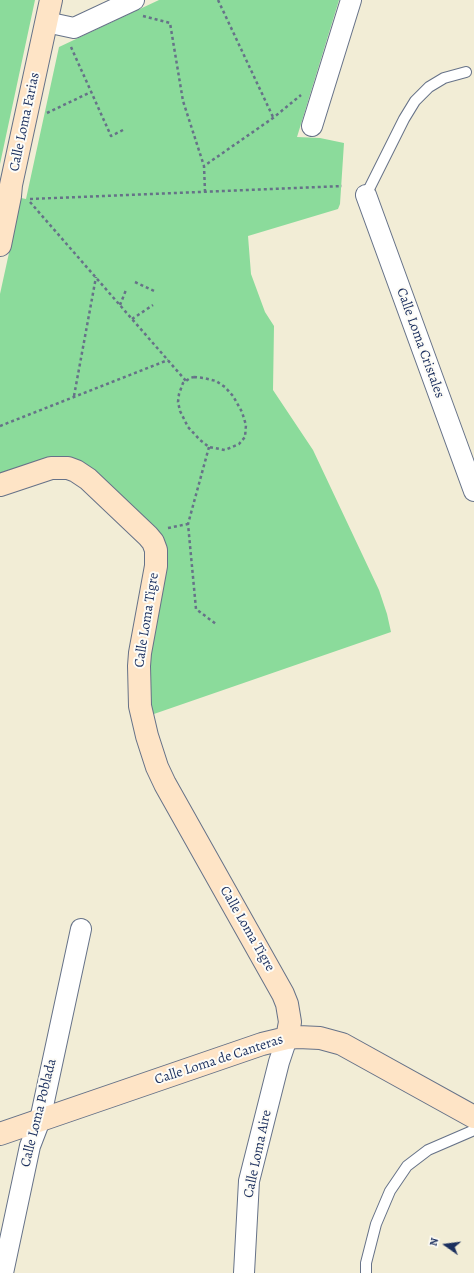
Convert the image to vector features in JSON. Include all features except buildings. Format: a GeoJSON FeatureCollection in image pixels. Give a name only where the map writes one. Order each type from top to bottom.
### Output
{"type":"FeatureCollection","features":[{"type":"Feature","properties":{"kind":"main road","name":"Calle Loma Farias"},"geometry":{"type":"LineString","coordinates":[[0,244],[11,184],[51,0]]}},
{"type":"Feature","properties":{"kind":"main road","name":"Calle Loma Tigre"},"geometry":{"type":"LineString","coordinates":[[0,485],[51,468],[68,468],[76,471],[88,479],[153,542],[156,550],[156,566],[139,666],[140,706],[146,736],[165,784],[284,994],[290,1022],[287,1038]]}},
{"type":"Feature","properties":{"kind":"main road","name":"Calle Loma de Canteras"},"geometry":{"type":"LineString","coordinates":[[0,1134],[262,1044],[287,1038],[311,1036],[342,1044],[474,1117]]}},
{"type":"Feature","properties":{"kind":"street"},"geometry":{"type":"LineString","coordinates":[[312,126],[351,0]]}},
{"type":"Feature","properties":{"kind":"street"},"geometry":{"type":"LineString","coordinates":[[46,22],[74,28],[136,7]]}},
{"type":"Feature","properties":{"kind":"street","name":"Calle Loma Cristales"},"geometry":{"type":"LineString","coordinates":[[366,195],[474,491]]}},
{"type":"Feature","properties":{"kind":"street","name":"Calle Loma Poblada"},"geometry":{"type":"LineString","coordinates":[[3,1273],[30,1146],[40,1120],[81,929]]}},
{"type":"Feature","properties":{"kind":"street","name":"Calle Loma Aire"},"geometry":{"type":"LineString","coordinates":[[244,1273],[249,1181],[279,1062],[287,1038]]}},
{"type":"Feature","properties":{"kind":"lane"},"geometry":{"type":"LineString","coordinates":[[366,195],[404,119],[415,101],[429,87],[444,78],[466,72]]}},
{"type":"Feature","properties":{"kind":"lane"},"geometry":{"type":"LineString","coordinates":[[366,1273],[366,1263],[376,1224],[390,1191],[407,1166],[428,1150],[474,1129]]}},
{"type":"Feature","properties":{"kind":"path"},"geometry":{"type":"LineString","coordinates":[[218,0],[273,118]]}},
{"type":"Feature","properties":{"kind":"path"},"geometry":{"type":"LineString","coordinates":[[136,7],[170,23],[183,101],[204,166],[205,192]]}},
{"type":"Feature","properties":{"kind":"path"},"geometry":{"type":"LineString","coordinates":[[68,42],[111,136],[125,129]]}},
{"type":"Feature","properties":{"kind":"path"},"geometry":{"type":"LineString","coordinates":[[45,112],[48,113],[91,92]]}},
{"type":"Feature","properties":{"kind":"path"},"geometry":{"type":"LineString","coordinates":[[204,166],[273,118],[302,94]]}},
{"type":"Feature","properties":{"kind":"path"},"geometry":{"type":"LineString","coordinates":[[186,381],[27,199],[342,186]]}},
{"type":"Feature","properties":{"kind":"path"},"geometry":{"type":"LineString","coordinates":[[74,397],[96,277]]}},
{"type":"Feature","properties":{"kind":"path"},"geometry":{"type":"LineString","coordinates":[[135,282],[154,291]]}},
{"type":"Feature","properties":{"kind":"path"},"geometry":{"type":"LineString","coordinates":[[120,305],[126,290]]}},
{"type":"Feature","properties":{"kind":"path"},"geometry":{"type":"LineString","coordinates":[[132,319],[153,305]]}},
{"type":"Feature","properties":{"kind":"path"},"geometry":{"type":"LineString","coordinates":[[0,426],[168,360]]}},
{"type":"Feature","properties":{"kind":"path"},"geometry":{"type":"LineString","coordinates":[[194,377],[210,379],[221,384],[233,396],[244,418],[247,431],[245,437],[239,444],[225,450],[209,447],[188,427],[180,411],[178,402],[181,387],[186,381],[194,377]]}},
{"type":"Feature","properties":{"kind":"path"},"geometry":{"type":"LineString","coordinates":[[209,447],[188,524],[196,609],[216,624]]}},
{"type":"Feature","properties":{"kind":"path"},"geometry":{"type":"LineString","coordinates":[[161,529],[188,524]]}},
{"type":"Feature","properties":{"kind":"green space"},"geometry":{"type":"Polygon","coordinates":[[[0,0],[35,0],[0,164],[0,0]]]}},
{"type":"Feature","properties":{"kind":"green space"},"geometry":{"type":"Polygon","coordinates":[[[159,0],[339,0],[297,137],[320,138],[344,143],[340,204],[338,209],[248,236],[251,274],[265,312],[274,326],[273,390],[313,450],[379,590],[391,632],[151,715],[145,678],[163,567],[93,474],[0,477],[0,294],[21,198],[26,199],[59,47],[159,0]]]}}]}
